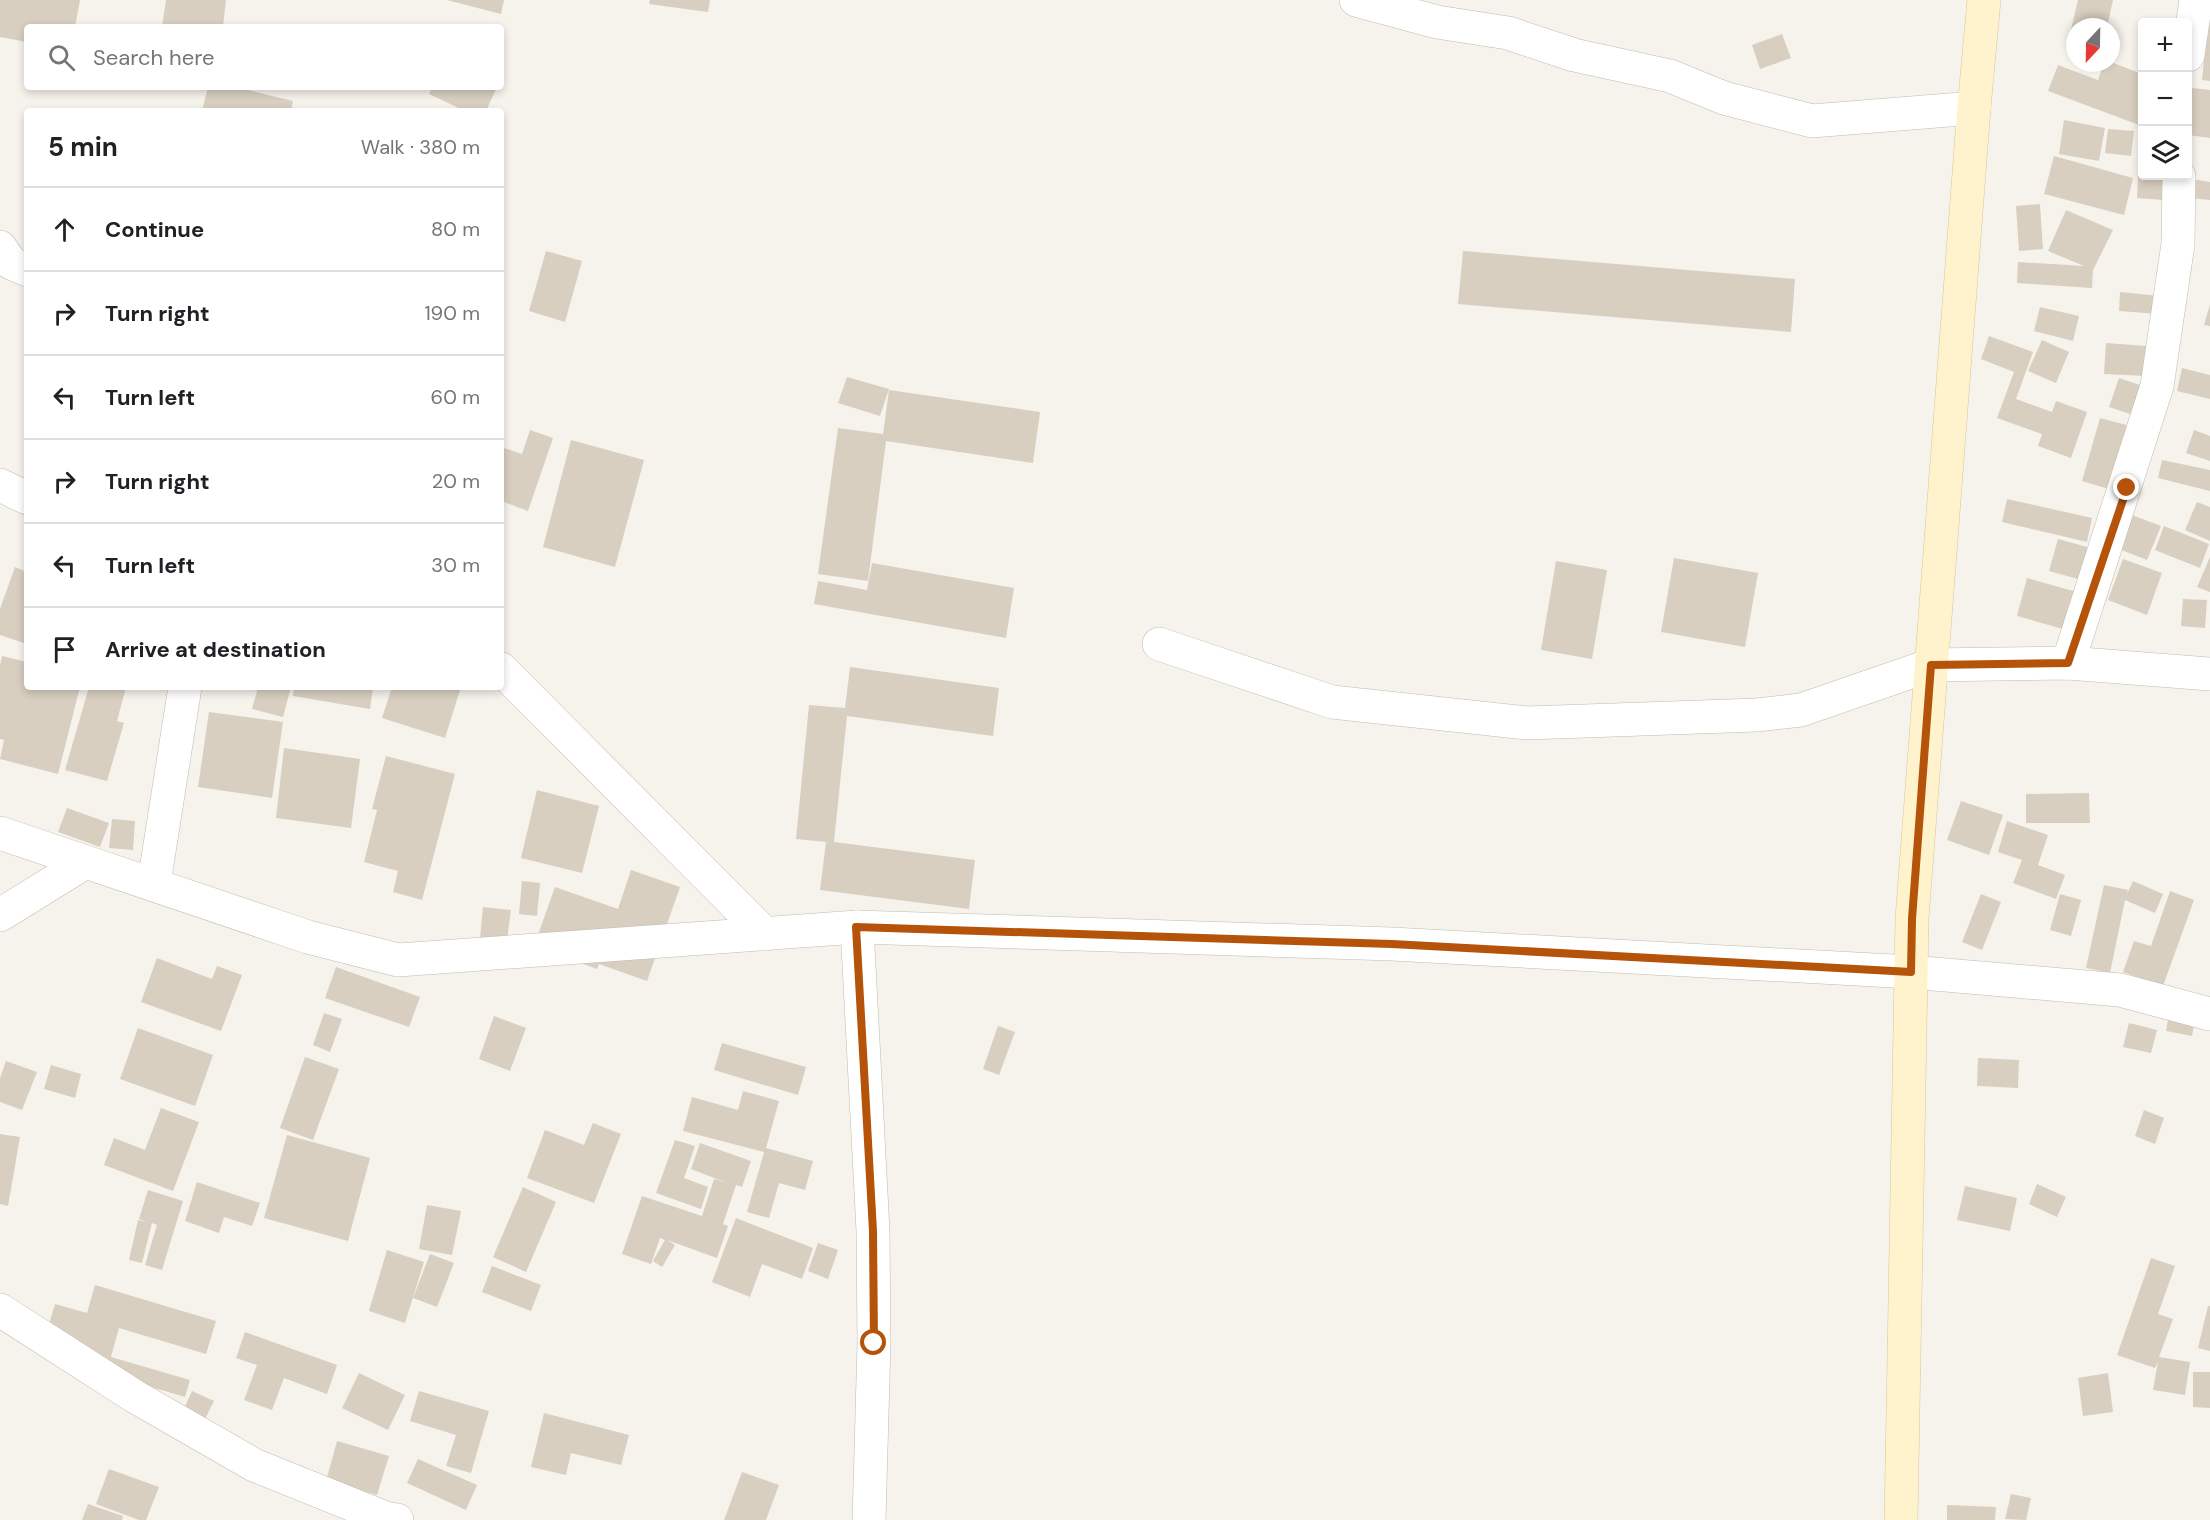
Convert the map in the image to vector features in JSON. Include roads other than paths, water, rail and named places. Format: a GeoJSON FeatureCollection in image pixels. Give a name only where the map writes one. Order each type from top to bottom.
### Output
{"type":"FeatureCollection","features":[{"type":"Feature","properties":{"kind":"street"},"geometry":{"type":"LineString","coordinates":[[1356,0],[1437,22],[1508,33],[1574,55],[1670,76],[1724,98],[1812,121],[1974,108]]}},
{"type":"Feature","properties":{"kind":"street"},"geometry":{"type":"LineString","coordinates":[[1901,1520],[1912,919],[1984,0]]}},
{"type":"Feature","properties":{"kind":"street"},"geometry":{"type":"LineString","coordinates":[[2192,24],[2196,0]]}},
{"type":"Feature","properties":{"kind":"street"},"geometry":{"type":"LineString","coordinates":[[2068,663],[2157,386],[2178,244],[2179,180]]}},
{"type":"Feature","properties":{"kind":"street"},"geometry":{"type":"LineString","coordinates":[[0,247],[11,263],[24,269]]}},
{"type":"Feature","properties":{"kind":"street"},"geometry":{"type":"LineString","coordinates":[[0,485],[24,497]]}},
{"type":"Feature","properties":{"kind":"street"},"geometry":{"type":"LineString","coordinates":[[1159,644],[1332,702],[1527,723],[1757,715],[1800,710],[1931,665],[2068,663],[2210,674]]}},
{"type":"Feature","properties":{"kind":"street"},"geometry":{"type":"LineString","coordinates":[[504,672],[765,934]]}},
{"type":"Feature","properties":{"kind":"street"},"geometry":{"type":"LineString","coordinates":[[154,883],[185,690]]}},
{"type":"Feature","properties":{"kind":"street"},"geometry":{"type":"LineString","coordinates":[[0,833],[84,863],[154,883],[308,937],[398,960],[856,927],[1392,944],[1911,972],[2120,990],[2210,1014]]}},
{"type":"Feature","properties":{"kind":"street"},"geometry":{"type":"LineString","coordinates":[[0,915],[84,863]]}},
{"type":"Feature","properties":{"kind":"street"},"geometry":{"type":"LineString","coordinates":[[856,927],[873,1231],[874,1343],[869,1520]]}},
{"type":"Feature","properties":{"kind":"street"},"geometry":{"type":"LineString","coordinates":[[0,1310],[134,1396],[254,1465],[390,1520]]}}]}
